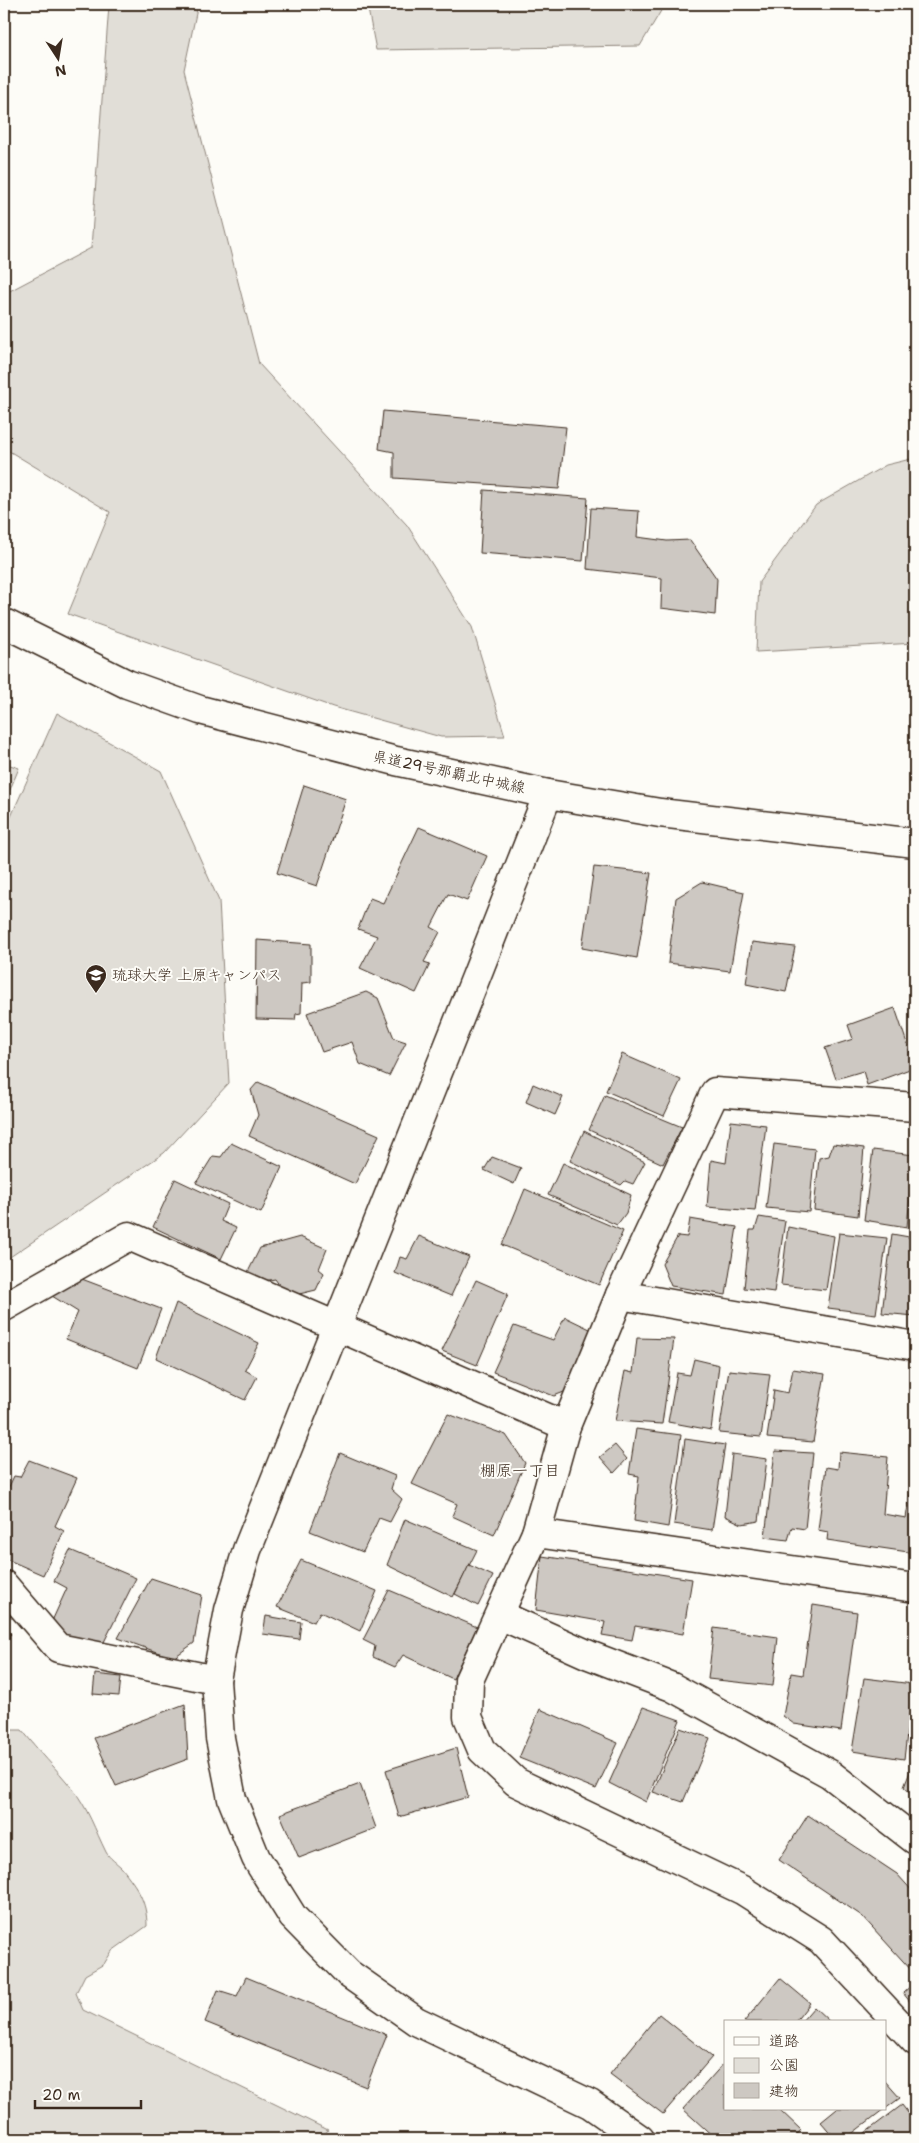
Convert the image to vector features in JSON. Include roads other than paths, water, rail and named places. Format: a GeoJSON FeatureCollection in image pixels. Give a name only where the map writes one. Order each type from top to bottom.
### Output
{"type":"FeatureCollection","features":[{"type":"Feature","properties":{"kind":"street","name":"県道29号那覇北中城線"},"geometry":{"type":"LineString","coordinates":[[4,623],[127,684],[200,710],[396,762],[548,794],[660,813],[915,843]]}},
{"type":"Feature","properties":{"kind":"street"},"geometry":{"type":"LineString","coordinates":[[548,794],[247,1550],[229,1610],[216,1680],[220,1738],[232,1799],[256,1858],[293,1917],[349,1974],[416,2021],[590,2104],[640,2139]]}},
{"type":"Feature","properties":{"kind":"street"},"geometry":{"type":"LineString","coordinates":[[915,1107],[715,1092],[620,1295],[566,1426],[536,1532],[500,1616],[469,1680],[468,1717],[482,1750],[516,1782],[742,1890],[821,1940],[915,2041]]}},
{"type":"Feature","properties":{"kind":"street"},"geometry":{"type":"LineString","coordinates":[[4,1307],[129,1236],[566,1426]]}},
{"type":"Feature","properties":{"kind":"street"},"geometry":{"type":"LineString","coordinates":[[620,1295],[915,1346]]}},
{"type":"Feature","properties":{"kind":"street"},"geometry":{"type":"LineString","coordinates":[[536,1532],[915,1588]]}},
{"type":"Feature","properties":{"kind":"street"},"geometry":{"type":"LineString","coordinates":[[4,1585],[58,1648],[216,1680]]}},
{"type":"Feature","properties":{"kind":"street"},"geometry":{"type":"LineString","coordinates":[[500,1616],[589,1655],[672,1687],[830,1774],[915,1840]]}},
{"type":"Feature","properties":{"kind":"place","name":"琉球大学 上原キャンパス"},"geometry":{"type":"Point","coordinates":[96,994]}},
{"type":"Feature","properties":{"kind":"district","name":"棚原一丁目"},"geometry":{"type":"Point","coordinates":[520,1470]}}]}
